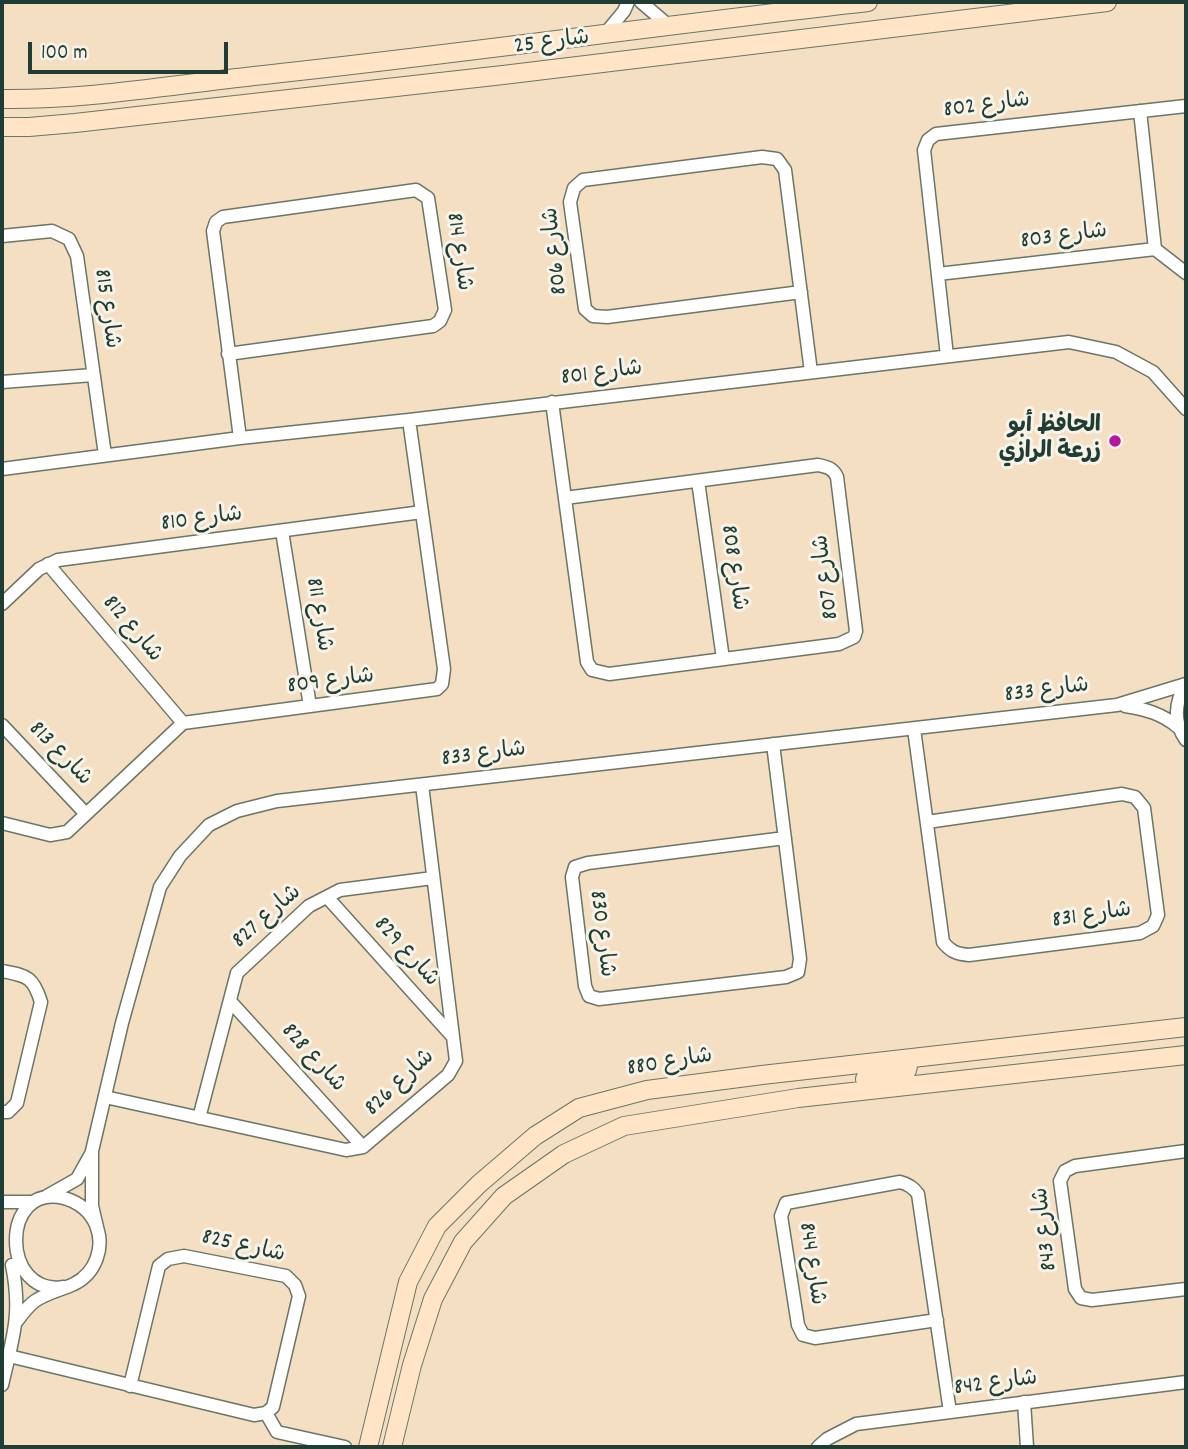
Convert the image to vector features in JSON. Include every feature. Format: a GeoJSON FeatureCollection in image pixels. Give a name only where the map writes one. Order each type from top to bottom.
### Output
{"type":"FeatureCollection","features":[{"type":"Feature","properties":{"kind":"street"},"geometry":{"type":"LineString","coordinates":[[605,34],[628,2]]}},
{"type":"Feature","properties":{"kind":"street"},"geometry":{"type":"LineString","coordinates":[[641,2],[668,25]]}},
{"type":"Feature","properties":{"kind":"street","name":"شارع 25"},"geometry":{"type":"LineString","coordinates":[[2,99],[75,95],[368,64],[868,2]]}},
{"type":"Feature","properties":{"kind":"street","name":"شارع 25"},"geometry":{"type":"LineString","coordinates":[[2,127],[75,123],[1107,2]]}},
{"type":"Feature","properties":{"kind":"street"},"geometry":{"type":"LineString","coordinates":[[479,50],[474,61],[480,77]]}},
{"type":"Feature","properties":{"kind":"street","name":"شارع 802"},"geometry":{"type":"LineString","coordinates":[[947,356],[925,150],[928,140],[936,134],[1186,106]]}},
{"type":"Feature","properties":{"kind":"street"},"geometry":{"type":"LineString","coordinates":[[1140,111],[1155,248],[1184,267]]}},
{"type":"Feature","properties":{"kind":"street","name":"شارع 806"},"geometry":{"type":"LineString","coordinates":[[801,292],[607,317],[593,316],[585,309],[570,202],[574,188],[583,180],[762,157],[777,159],[785,170],[801,292],[811,372]]}},
{"type":"Feature","properties":{"kind":"street","name":"شارع 814"},"geometry":{"type":"LineString","coordinates":[[228,354],[433,327],[440,321],[444,310],[428,198],[416,190],[223,217],[216,222],[213,231],[228,354],[240,438]]}},
{"type":"Feature","properties":{"kind":"street","name":"شارع 815"},"geometry":{"type":"LineString","coordinates":[[2,236],[52,231],[69,239],[77,256],[105,455]]}},
{"type":"Feature","properties":{"kind":"street","name":"شارع 803"},"geometry":{"type":"LineString","coordinates":[[938,274],[1155,248]]}},
{"type":"Feature","properties":{"kind":"street","name":"شارع 801"},"geometry":{"type":"LineString","coordinates":[[2,469],[240,438],[1069,342],[1116,352],[1153,372],[1186,409]]}},
{"type":"Feature","properties":{"kind":"street"},"geometry":{"type":"LineString","coordinates":[[2,382],[93,375]]}},
{"type":"Feature","properties":{"kind":"street","name":"شارع 807"},"geometry":{"type":"LineString","coordinates":[[552,402],[587,662],[592,670],[608,674],[723,660],[839,644],[854,637],[856,631],[837,477],[835,471],[829,467],[818,465],[565,498]]}},
{"type":"Feature","properties":{"kind":"street","name":"شارع 809"},"geometry":{"type":"LineString","coordinates":[[183,723],[425,692],[437,689],[442,684],[444,668],[409,420]]}},
{"type":"Feature","properties":{"kind":"street","name":"شارع 808"},"geometry":{"type":"LineString","coordinates":[[698,481],[723,660]]}},
{"type":"Feature","properties":{"kind":"street","name":"شارع 810"},"geometry":{"type":"LineString","coordinates":[[2,604],[48,564],[58,560],[422,512]]}},
{"type":"Feature","properties":{"kind":"street","name":"شارع 811"},"geometry":{"type":"LineString","coordinates":[[282,531],[310,706]]}},
{"type":"Feature","properties":{"kind":"street","name":"شارع 812"},"geometry":{"type":"LineString","coordinates":[[48,564],[183,723]]}},
{"type":"Feature","properties":{"kind":"street"},"geometry":{"type":"LineString","coordinates":[[1186,684],[1179,697],[1176,712],[1178,727],[1186,740]]}},
{"type":"Feature","properties":{"kind":"street","name":"شارع 833"},"geometry":{"type":"LineString","coordinates":[[97,1227],[92,1206],[92,1151],[122,1023],[160,887],[180,856],[209,825],[237,811],[277,801],[1118,705],[1186,684]]}},
{"type":"Feature","properties":{"kind":"street","name":"شارع 833"},"geometry":{"type":"LineString","coordinates":[[1118,705],[1149,710],[1178,727]]}},
{"type":"Feature","properties":{"kind":"street"},"geometry":{"type":"LineString","coordinates":[[2,823],[50,835],[67,832],[183,723]]}},
{"type":"Feature","properties":{"kind":"street","name":"شارع 813"},"geometry":{"type":"LineString","coordinates":[[2,725],[85,813]]}},
{"type":"Feature","properties":{"kind":"street","name":"شارع 831"},"geometry":{"type":"LineString","coordinates":[[914,729],[943,942],[949,950],[969,955],[1140,933],[1153,926],[1158,915],[1144,808],[1135,797],[1122,794],[927,822]]}},
{"type":"Feature","properties":{"kind":"street","name":"شارع 830"},"geometry":{"type":"LineString","coordinates":[[773,744],[785,838],[800,959],[800,967],[794,975],[599,999],[589,996],[585,986],[572,877],[575,867],[587,863],[785,838]]}},
{"type":"Feature","properties":{"kind":"street","name":"شارع 826"},"geometry":{"type":"LineString","coordinates":[[105,1097],[346,1150],[363,1147],[448,1075],[456,1060],[422,785]]}},
{"type":"Feature","properties":{"kind":"street","name":"شارع 827"},"geometry":{"type":"LineString","coordinates":[[199,1118],[237,974],[309,906],[340,890],[433,878]]}},
{"type":"Feature","properties":{"kind":"street","name":"شارع 829"},"geometry":{"type":"LineString","coordinates":[[327,897],[453,1037]]}},
{"type":"Feature","properties":{"kind":"street"},"geometry":{"type":"LineString","coordinates":[[2,971],[28,977],[36,987],[41,1002],[18,1104],[8,1112],[2,1112]]}},
{"type":"Feature","properties":{"kind":"street","name":"شارع 828"},"geometry":{"type":"LineString","coordinates":[[230,1000],[363,1147]]}},
{"type":"Feature","properties":{"kind":"street","name":"شارع 880"},"geometry":{"type":"LineString","coordinates":[[368,1447],[408,1282],[437,1226],[479,1184],[535,1136],[579,1108],[647,1090],[1186,1027]]}},
{"type":"Feature","properties":{"kind":"street"},"geometry":{"type":"LineString","coordinates":[[974,1078],[969,1072],[969,1066],[974,1063],[1075,1049],[1102,1037]]}},
{"type":"Feature","properties":{"kind":"street"},"geometry":{"type":"LineString","coordinates":[[393,1447],[412,1365],[433,1299],[463,1242],[504,1196],[564,1154],[624,1126],[798,1098],[1186,1055]]}},
{"type":"Feature","properties":{"kind":"street"},"geometry":{"type":"LineString","coordinates":[[798,1098],[822,1087],[903,1072],[908,1066],[904,1059]]}},
{"type":"Feature","properties":{"kind":"street","name":"شارع 833"},"geometry":{"type":"LineString","coordinates":[[37,1200],[62,1189],[77,1178],[92,1151]]}},
{"type":"Feature","properties":{"kind":"street","name":"شارع 843"},"geometry":{"type":"LineString","coordinates":[[1186,1151],[1075,1166],[1065,1171],[1060,1181],[1074,1289],[1080,1298],[1092,1300],[1186,1289]]}},
{"type":"Feature","properties":{"kind":"street","name":"شارع 844"},"geometry":{"type":"LineString","coordinates":[[937,1320],[815,1338],[803,1335],[798,1325],[781,1216],[786,1203],[901,1182],[911,1186],[918,1194],[937,1320],[950,1412]]}},
{"type":"Feature","properties":{"kind":"street"},"geometry":{"type":"LineString","coordinates":[[2,1202],[59,1197],[75,1202],[88,1213],[97,1227],[99,1246],[94,1264],[82,1279],[34,1301],[17,1321]]}},
{"type":"Feature","properties":{"kind":"street"},"geometry":{"type":"LineString","coordinates":[[2,1385],[17,1321],[18,1296],[5,1241],[16,1216],[37,1200]]}},
{"type":"Feature","properties":{"kind":"street","name":"شارع 825"},"geometry":{"type":"LineString","coordinates":[[130,1387],[159,1266],[175,1257],[197,1258],[286,1276],[295,1285],[299,1296],[273,1406],[266,1413]]}},
{"type":"Feature","properties":{"kind":"street"},"geometry":{"type":"LineString","coordinates":[[10,1260],[23,1278],[32,1284],[53,1289],[64,1287]]}},
{"type":"Feature","properties":{"kind":"street"},"geometry":{"type":"LineString","coordinates":[[9,1356],[254,1415],[266,1413],[277,1432],[345,1447]]}},
{"type":"Feature","properties":{"kind":"street","name":"شارع 842"},"geometry":{"type":"LineString","coordinates":[[818,1447],[827,1439],[856,1424],[1186,1382]]}},
{"type":"Feature","properties":{"kind":"street"},"geometry":{"type":"LineString","coordinates":[[1024,1402],[1027,1447]]}},
{"type":"Feature","properties":{"kind":"place","name":"الحافظ أبو زرعة الرازي"},"geometry":{"type":"Point","coordinates":[1115,441]}}]}
